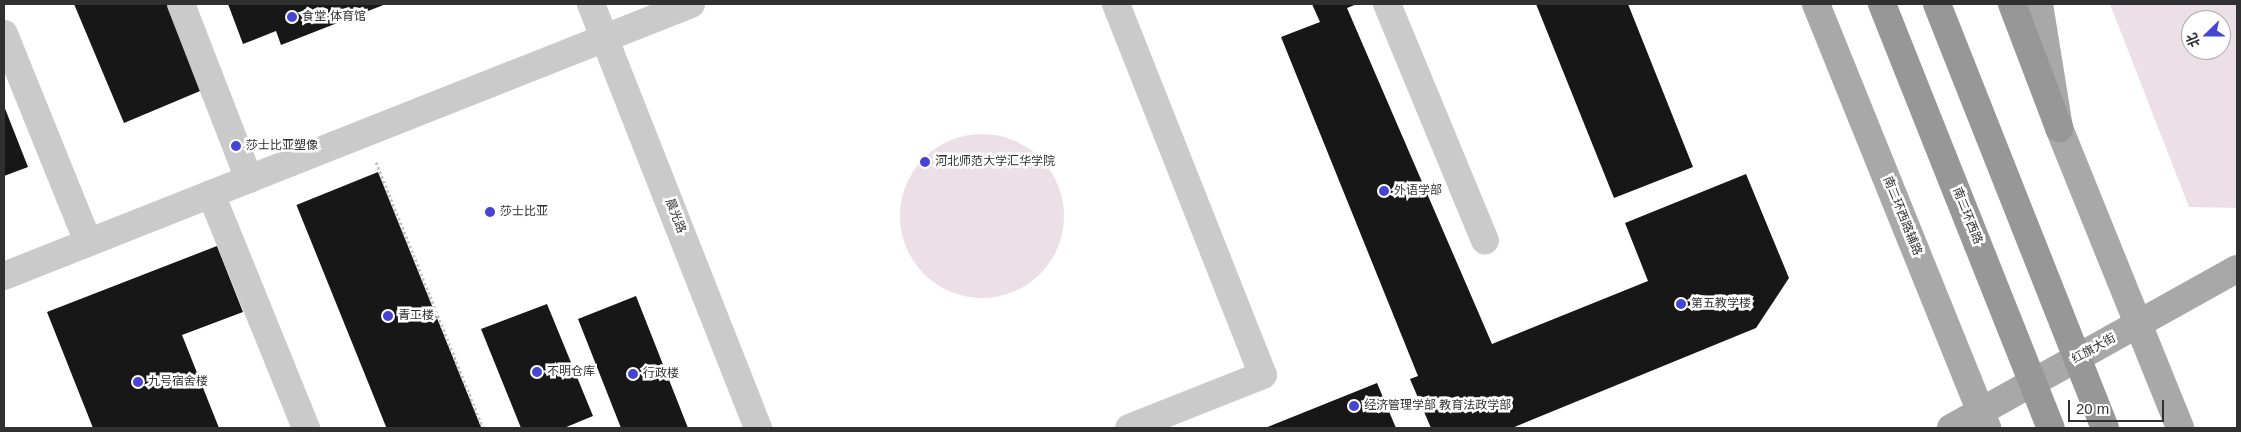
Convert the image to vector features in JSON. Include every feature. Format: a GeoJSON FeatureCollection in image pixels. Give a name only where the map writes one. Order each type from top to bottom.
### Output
{"type":"FeatureCollection","features":[{"type":"Feature","properties":{"kind":"highway","name":"南二环西路"},"geometry":{"type":"LineString","coordinates":[[1882,4],[2051,428]]}},
{"type":"Feature","properties":{"kind":"highway"},"geometry":{"type":"LineString","coordinates":[[1937,4],[2105,428]]}},
{"type":"Feature","properties":{"kind":"highway"},"geometry":{"type":"LineString","coordinates":[[2012,4],[2059,128]]}},
{"type":"Feature","properties":{"kind":"main road","name":"南二环西路辅路"},"geometry":{"type":"LineString","coordinates":[[1816,4],[1984,420]]}},
{"type":"Feature","properties":{"kind":"main road"},"geometry":{"type":"LineString","coordinates":[[2039,4],[2059,128],[2180,428]]}},
{"type":"Feature","properties":{"kind":"main road","name":"红旗大街"},"geometry":{"type":"LineString","coordinates":[[1951,428],[1984,420],[2139,324],[2237,270]]}},
{"type":"Feature","properties":{"kind":"street"},"geometry":{"type":"LineString","coordinates":[[181,4],[249,179]]}},
{"type":"Feature","properties":{"kind":"street","name":"晨光路"},"geometry":{"type":"LineString","coordinates":[[591,4],[758,428]]}},
{"type":"Feature","properties":{"kind":"street"},"geometry":{"type":"LineString","coordinates":[[4,276],[690,4]]}},
{"type":"Feature","properties":{"kind":"street"},"geometry":{"type":"LineString","coordinates":[[1116,4],[1263,375],[1129,428]]}},
{"type":"Feature","properties":{"kind":"street"},"geometry":{"type":"LineString","coordinates":[[1388,4],[1486,241]]}},
{"type":"Feature","properties":{"kind":"street"},"geometry":{"type":"LineString","coordinates":[[4,34],[88,242]]}},
{"type":"Feature","properties":{"kind":"street"},"geometry":{"type":"LineString","coordinates":[[211,194],[306,428]]}},
{"type":"Feature","properties":{"kind":"path"},"geometry":{"type":"LineString","coordinates":[[364,133],[483,428]]}},
{"type":"Feature","properties":{"kind":"shaded area"},"geometry":{"type":"Polygon","coordinates":[[[2110,4],[2237,4],[2237,208],[2189,207],[2110,4]]]}},
{"type":"Feature","properties":{"kind":"shaded area"},"geometry":{"type":"Polygon","coordinates":[[[982,134],[1006,138],[1027,148],[1040,158],[1050,171],[1060,192],[1064,216],[1060,240],[1050,261],[1040,274],[1027,284],[1006,294],[982,298],[958,294],[937,284],[924,274],[914,261],[904,240],[900,216],[904,192],[914,171],[924,158],[937,148],[958,138],[982,134]]]}},
{"type":"Feature","properties":{"kind":"building"},"geometry":{"type":"Polygon","coordinates":[[[74,4],[177,4],[212,86],[124,123],[74,4]]]}},
{"type":"Feature","properties":{"kind":"building","name":"食堂·体育馆"},"geometry":{"type":"Polygon","coordinates":[[[228,4],[386,4],[281,45],[276,31],[243,44],[228,4]]]}},
{"type":"Feature","properties":{"kind":"building"},"geometry":{"type":"Polygon","coordinates":[[[1312,4],[1357,4],[1347,8],[1492,344],[1648,281],[1625,223],[1746,174],[1789,278],[1756,328],[1512,428],[1431,428],[1410,379],[1418,376],[1281,37],[1320,22],[1312,4]]]}},
{"type":"Feature","properties":{"kind":"building"},"geometry":{"type":"Polygon","coordinates":[[[1536,4],[1628,4],[1693,167],[1614,198],[1536,4]]]}},
{"type":"Feature","properties":{"kind":"building"},"geometry":{"type":"Polygon","coordinates":[[[4,106],[28,167],[4,176],[4,106]]]}},
{"type":"Feature","properties":{"kind":"building","name":"青工楼"},"geometry":{"type":"Polygon","coordinates":[[[378,172],[481,427],[387,428],[296,205],[378,172]]]}},
{"type":"Feature","properties":{"kind":"building","name":"九号宿舍楼"},"geometry":{"type":"Polygon","coordinates":[[[217,246],[243,312],[182,335],[219,428],[93,428],[47,312],[217,246]]]}},
{"type":"Feature","properties":{"kind":"building","name":"行政楼"},"geometry":{"type":"Polygon","coordinates":[[[636,296],[688,428],[621,428],[578,319],[636,296]]]}},
{"type":"Feature","properties":{"kind":"building","name":"不明仓库"},"geometry":{"type":"Polygon","coordinates":[[[547,304],[593,416],[564,428],[521,428],[481,329],[547,304]]]}},
{"type":"Feature","properties":{"kind":"building","name":"经济管理学部 教育法政学部"},"geometry":{"type":"Polygon","coordinates":[[[1377,383],[1396,428],[1265,428],[1377,383]]]}},
{"type":"Feature","properties":{"kind":"place","name":"食堂·体育馆"},"geometry":{"type":"Point","coordinates":[292,17]}},
{"type":"Feature","properties":{"kind":"place","name":"莎士比亚塑像"},"geometry":{"type":"Point","coordinates":[236,146]}},
{"type":"Feature","properties":{"kind":"place","name":"河北师范大学汇华学院"},"geometry":{"type":"Point","coordinates":[925,162]}},
{"type":"Feature","properties":{"kind":"place","name":"外语学部"},"geometry":{"type":"Point","coordinates":[1384,191]}},
{"type":"Feature","properties":{"kind":"place","name":"莎士比亚"},"geometry":{"type":"Point","coordinates":[490,212]}},
{"type":"Feature","properties":{"kind":"place","name":"第五教学楼"},"geometry":{"type":"Point","coordinates":[1681,304]}},
{"type":"Feature","properties":{"kind":"place","name":"青工楼"},"geometry":{"type":"Point","coordinates":[388,316]}},
{"type":"Feature","properties":{"kind":"place","name":"不明仓库"},"geometry":{"type":"Point","coordinates":[537,372]}},
{"type":"Feature","properties":{"kind":"place","name":"行政楼"},"geometry":{"type":"Point","coordinates":[633,374]}},
{"type":"Feature","properties":{"kind":"place","name":"九号宿舍楼"},"geometry":{"type":"Point","coordinates":[138,382]}},
{"type":"Feature","properties":{"kind":"place","name":"经济管理学部 教育法政学部"},"geometry":{"type":"Point","coordinates":[1354,406]}}]}
